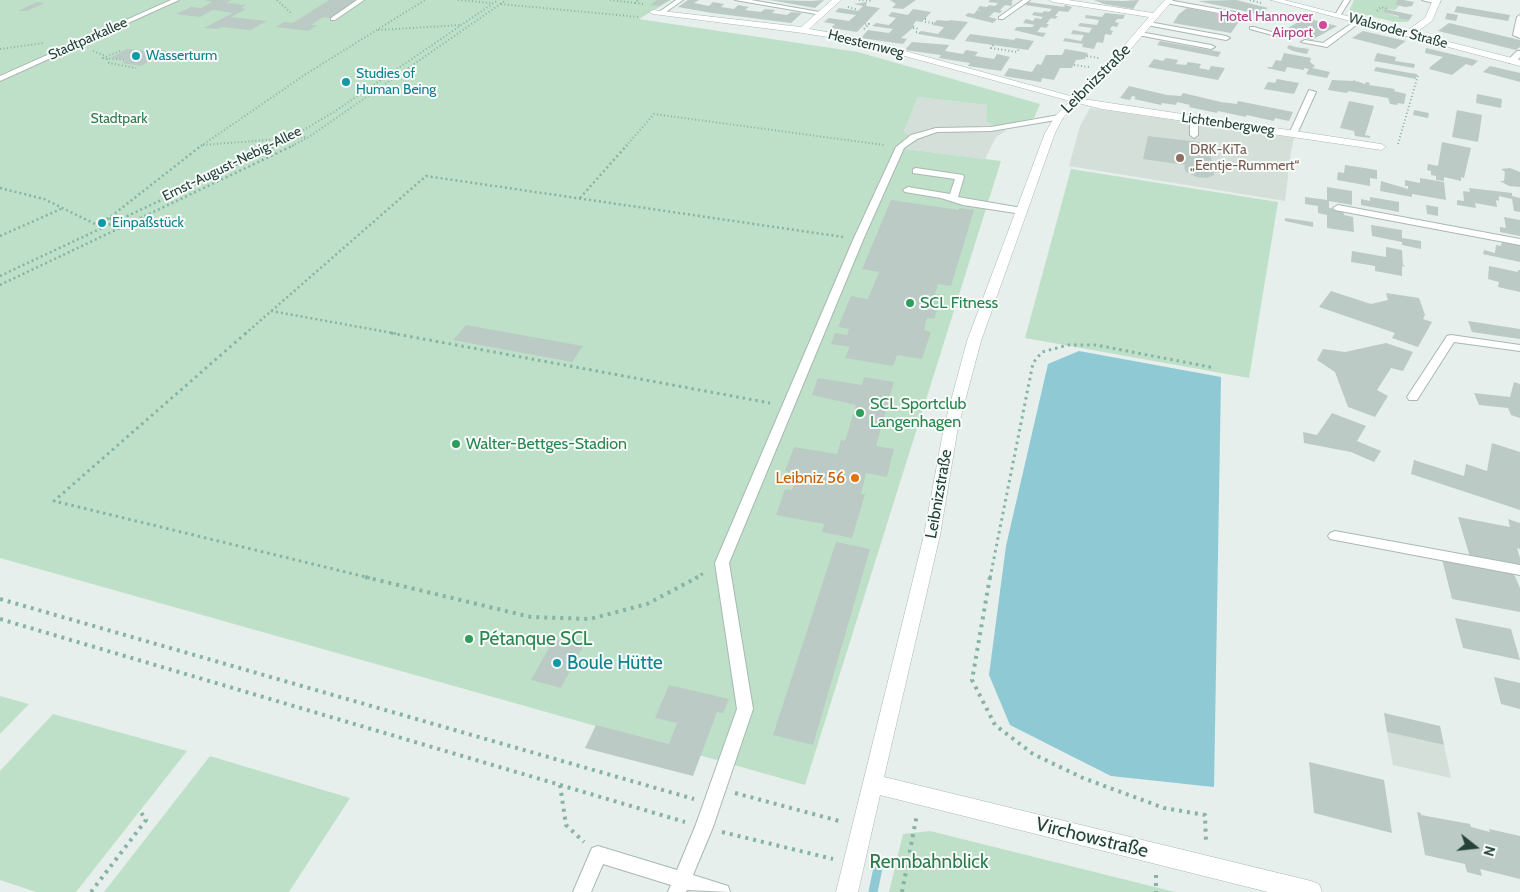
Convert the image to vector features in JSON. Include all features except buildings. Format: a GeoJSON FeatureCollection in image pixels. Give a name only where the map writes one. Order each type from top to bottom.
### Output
{"type":"FeatureCollection","features":[{"type":"Feature","properties":{"kind":"street"},"geometry":{"type":"LineString","coordinates":[[803,30],[837,0]]}},
{"type":"Feature","properties":{"kind":"street"},"geometry":{"type":"LineString","coordinates":[[1053,0],[1156,16]]}},
{"type":"Feature","properties":{"kind":"street","name":"Walsroder Straße"},"geometry":{"type":"LineString","coordinates":[[1275,0],[1360,20],[1516,62]]}},
{"type":"Feature","properties":{"kind":"street","name":"Leibnizstraße"},"geometry":{"type":"LineString","coordinates":[[847,892],[932,535],[951,427],[974,341],[1050,133],[1058,117],[1113,64],[1168,1]]}},
{"type":"Feature","properties":{"kind":"street"},"geometry":{"type":"LineString","coordinates":[[1408,34],[1429,19],[1437,1]]}},
{"type":"Feature","properties":{"kind":"street","name":"Heesternweg"},"geometry":{"type":"LineString","coordinates":[[657,12],[803,30],[868,43],[1075,100]]}},
{"type":"Feature","properties":{"kind":"street","name":"Lichtenbergweg"},"geometry":{"type":"LineString","coordinates":[[1075,100],[1381,147]]}},
{"type":"Feature","properties":{"kind":"street","name":"Virchowstraße"},"geometry":{"type":"LineString","coordinates":[[874,784],[1311,892]]}},
{"type":"Feature","properties":{"kind":"lane","name":"Stadtparkallee"},"geometry":{"type":"LineString","coordinates":[[0,78],[176,0]]}},
{"type":"Feature","properties":{"kind":"lane"},"geometry":{"type":"LineString","coordinates":[[333,19],[361,0]]}},
{"type":"Feature","properties":{"kind":"lane"},"geometry":{"type":"LineString","coordinates":[[657,12],[680,0]]}},
{"type":"Feature","properties":{"kind":"lane"},"geometry":{"type":"LineString","coordinates":[[738,0],[822,13]]}},
{"type":"Feature","properties":{"kind":"lane"},"geometry":{"type":"LineString","coordinates":[[1001,18],[1028,0]]}},
{"type":"Feature","properties":{"kind":"lane"},"geometry":{"type":"LineString","coordinates":[[1338,15],[1347,0]]}},
{"type":"Feature","properties":{"kind":"lane"},"geometry":{"type":"LineString","coordinates":[[1425,0],[1437,1]]}},
{"type":"Feature","properties":{"kind":"lane"},"geometry":{"type":"LineString","coordinates":[[1168,1],[1240,15]]}},
{"type":"Feature","properties":{"kind":"lane"},"geometry":{"type":"LineString","coordinates":[[1520,17],[1517,35],[1520,36]]}},
{"type":"Feature","properties":{"kind":"lane"},"geometry":{"type":"LineString","coordinates":[[1305,42],[1324,44],[1360,20]]}},
{"type":"Feature","properties":{"kind":"lane"},"geometry":{"type":"LineString","coordinates":[[1149,24],[1226,38]]}},
{"type":"Feature","properties":{"kind":"lane"},"geometry":{"type":"LineString","coordinates":[[1252,28],[1278,35]]}},
{"type":"Feature","properties":{"kind":"lane"},"geometry":{"type":"LineString","coordinates":[[1140,34],[1211,47]]}},
{"type":"Feature","properties":{"kind":"lane"},"geometry":{"type":"LineString","coordinates":[[1516,62],[1520,53]]}},
{"type":"Feature","properties":{"kind":"lane"},"geometry":{"type":"LineString","coordinates":[[1293,134],[1312,92]]}},
{"type":"Feature","properties":{"kind":"lane"},"geometry":{"type":"LineString","coordinates":[[680,886],[704,827],[745,709],[722,563],[858,240],[900,146],[914,137],[936,130],[991,129],[1058,117]]}},
{"type":"Feature","properties":{"kind":"lane"},"geometry":{"type":"LineString","coordinates":[[1194,135],[1194,124],[1197,120]]}},
{"type":"Feature","properties":{"kind":"lane"},"geometry":{"type":"LineString","coordinates":[[916,171],[960,177],[953,199]]}},
{"type":"Feature","properties":{"kind":"lane"},"geometry":{"type":"LineString","coordinates":[[908,190],[964,202],[1022,211]]}},
{"type":"Feature","properties":{"kind":"lane"},"geometry":{"type":"LineString","coordinates":[[1338,208],[1520,242]]}},
{"type":"Feature","properties":{"kind":"lane"},"geometry":{"type":"LineString","coordinates":[[1412,398],[1451,338],[1520,348]]}},
{"type":"Feature","properties":{"kind":"lane"},"geometry":{"type":"LineString","coordinates":[[1335,536],[1520,570]]}},
{"type":"Feature","properties":{"kind":"lane"},"geometry":{"type":"LineString","coordinates":[[582,892],[598,854],[680,886],[720,892]]}},
{"type":"Feature","properties":{"kind":"path"},"geometry":{"type":"LineString","coordinates":[[276,0],[291,13]]}},
{"type":"Feature","properties":{"kind":"path"},"geometry":{"type":"LineString","coordinates":[[0,188],[44,199],[95,224],[109,218],[202,145],[306,74],[425,0]]}},
{"type":"Feature","properties":{"kind":"path"},"geometry":{"type":"LineString","coordinates":[[458,0],[644,18],[657,12]]}},
{"type":"Feature","properties":{"kind":"path"},"geometry":{"type":"LineString","coordinates":[[0,276],[263,153],[291,138],[334,112],[498,0]]}},
{"type":"Feature","properties":{"kind":"path","name":"Ernst-August-Nebig-Allee"},"geometry":{"type":"LineString","coordinates":[[0,285],[266,160],[310,137],[506,0]]}},
{"type":"Feature","properties":{"kind":"path"},"geometry":{"type":"LineString","coordinates":[[610,0],[635,3],[638,0]]}},
{"type":"Feature","properties":{"kind":"path"},"geometry":{"type":"LineString","coordinates":[[859,0],[873,1]]}},
{"type":"Feature","properties":{"kind":"path"},"geometry":{"type":"LineString","coordinates":[[848,3],[848,8],[858,10]]}},
{"type":"Feature","properties":{"kind":"path"},"geometry":{"type":"LineString","coordinates":[[926,20],[934,23]]}},
{"type":"Feature","properties":{"kind":"path"},"geometry":{"type":"LineString","coordinates":[[377,30],[462,25]]}},
{"type":"Feature","properties":{"kind":"path"},"geometry":{"type":"LineString","coordinates":[[914,28],[920,29]]}},
{"type":"Feature","properties":{"kind":"path"},"geometry":{"type":"LineString","coordinates":[[993,45],[991,48],[1017,52],[1019,49]]}},
{"type":"Feature","properties":{"kind":"path"},"geometry":{"type":"LineString","coordinates":[[117,54],[115,54],[120,51],[103,58],[107,59],[109,63],[136,68]]}},
{"type":"Feature","properties":{"kind":"path"},"geometry":{"type":"LineString","coordinates":[[107,59],[124,60]]}},
{"type":"Feature","properties":{"kind":"path"},"geometry":{"type":"LineString","coordinates":[[1381,147],[1397,149],[1418,75]]}},
{"type":"Feature","properties":{"kind":"path"},"geometry":{"type":"LineString","coordinates":[[580,198],[654,114],[900,146]]}},
{"type":"Feature","properties":{"kind":"path"},"geometry":{"type":"LineString","coordinates":[[202,145],[310,137]]}},
{"type":"Feature","properties":{"kind":"path"},"geometry":{"type":"LineString","coordinates":[[722,563],[647,604],[590,619],[531,617],[54,501],[426,176],[858,240]]}},
{"type":"Feature","properties":{"kind":"path"},"geometry":{"type":"LineString","coordinates":[[0,236],[62,208]]}},
{"type":"Feature","properties":{"kind":"path"},"geometry":{"type":"LineString","coordinates":[[109,218],[126,225]]}},
{"type":"Feature","properties":{"kind":"path"},"geometry":{"type":"LineString","coordinates":[[271,311],[788,407]]}},
{"type":"Feature","properties":{"kind":"path"},"geometry":{"type":"LineString","coordinates":[[1206,866],[1205,815],[1164,808],[1083,778],[1033,754],[995,725],[972,680],[1033,363],[1042,352],[1068,345],[1096,345],[1216,368]]}},
{"type":"Feature","properties":{"kind":"path"},"geometry":{"type":"LineString","coordinates":[[0,599],[714,796],[863,827]]}},
{"type":"Feature","properties":{"kind":"path"},"geometry":{"type":"LineString","coordinates":[[0,619],[704,827],[854,864]]}},
{"type":"Feature","properties":{"kind":"path"},"geometry":{"type":"LineString","coordinates":[[560,785],[566,825],[598,854]]}},
{"type":"Feature","properties":{"kind":"path"},"geometry":{"type":"LineString","coordinates":[[902,892],[921,796]]}},
{"type":"Feature","properties":{"kind":"path"},"geometry":{"type":"LineString","coordinates":[[91,892],[146,820],[140,811]]}},
{"type":"Feature","properties":{"kind":"shaded area"},"geometry":{"type":"Polygon","coordinates":[[[918,97],[987,105],[986,121],[1006,131],[996,137],[985,159],[906,149],[921,139],[902,134],[918,97]]]}},
{"type":"Feature","properties":{"kind":"shaded area","name":"DRK-KiTa „Eentje-Rummert“"},"geometry":{"type":"Polygon","coordinates":[[[1090,108],[1294,138],[1285,201],[1069,166],[1080,126],[1090,108]]]}},
{"type":"Feature","properties":{"kind":"shaded area"},"geometry":{"type":"Polygon","coordinates":[[[1387,732],[1444,745],[1451,778],[1393,765],[1387,732]]]}},
{"type":"Feature","properties":{"kind":"green space","name":"Walter-Bettges-Stadion"},"geometry":{"type":"Polygon","coordinates":[[[0,0],[671,0],[639,19],[858,52],[1040,104],[1034,118],[996,126],[986,121],[987,105],[918,97],[903,133],[921,139],[906,149],[1001,161],[805,785],[0,558],[0,0]]]}},
{"type":"Feature","properties":{"kind":"green space"},"geometry":{"type":"Polygon","coordinates":[[[1354,0],[1397,0],[1395,5],[1399,6],[1395,10],[1385,9],[1382,12],[1410,20],[1407,22],[1395,22],[1349,11],[1354,0]]]}},
{"type":"Feature","properties":{"kind":"green space"},"geometry":{"type":"Polygon","coordinates":[[[1071,169],[1278,202],[1249,378],[1025,338],[1071,169]]]}},
{"type":"Feature","properties":{"kind":"green space"},"geometry":{"type":"Polygon","coordinates":[[[0,696],[29,704],[0,734],[0,696]]]}},
{"type":"Feature","properties":{"kind":"green space"},"geometry":{"type":"Polygon","coordinates":[[[53,714],[187,751],[76,892],[36,892],[0,880],[0,771],[53,714]]]}},
{"type":"Feature","properties":{"kind":"green space"},"geometry":{"type":"Polygon","coordinates":[[[210,756],[350,798],[289,892],[104,892],[210,756]]]}},
{"type":"Feature","properties":{"kind":"green space","name":"Rennbahnblick"},"geometry":{"type":"Polygon","coordinates":[[[930,831],[1175,892],[889,892],[903,834],[930,831]]]}},
{"type":"Feature","properties":{"kind":"water"},"geometry":{"type":"Polygon","coordinates":[[[1079,351],[1221,377],[1214,787],[1111,776],[1010,725],[989,675],[1006,546],[1048,364],[1079,351]]]}},
{"type":"Feature","properties":{"kind":"waterway"},"geometry":{"type":"LineString","coordinates":[[873,892],[878,868]]}},
{"type":"Feature","properties":{"kind":"place","name":"Hotel Hannover Airport"},"geometry":{"type":"Point","coordinates":[1323,25]}},
{"type":"Feature","properties":{"kind":"place","name":"Wasserturm"},"geometry":{"type":"Point","coordinates":[136,56]}},
{"type":"Feature","properties":{"kind":"place","name":"Studies of Human Being"},"geometry":{"type":"Point","coordinates":[346,82]}},
{"type":"Feature","properties":{"kind":"place","name":"DRK-KiTa „Eentje-Rummert“"},"geometry":{"type":"Point","coordinates":[1180,158]}},
{"type":"Feature","properties":{"kind":"place","name":"Einpaßstück"},"geometry":{"type":"Point","coordinates":[102,223]}},
{"type":"Feature","properties":{"kind":"place","name":"SCL Fitness"},"geometry":{"type":"Point","coordinates":[910,303]}},
{"type":"Feature","properties":{"kind":"place","name":"SCL Sportclub Langenhagen"},"geometry":{"type":"Point","coordinates":[860,413]}},
{"type":"Feature","properties":{"kind":"place","name":"Walter-Bettges-Stadion"},"geometry":{"type":"Point","coordinates":[456,444]}},
{"type":"Feature","properties":{"kind":"place","name":"Leibniz 56"},"geometry":{"type":"Point","coordinates":[855,478]}},
{"type":"Feature","properties":{"kind":"place","name":"Pétanque SCL"},"geometry":{"type":"Point","coordinates":[469,639]}},
{"type":"Feature","properties":{"kind":"place","name":"Boule Hütte"},"geometry":{"type":"Point","coordinates":[557,663]}},
{"type":"Feature","properties":{"kind":"park label","name":"Stadtpark"},"geometry":{"type":"Point","coordinates":[119,119]}}]}
